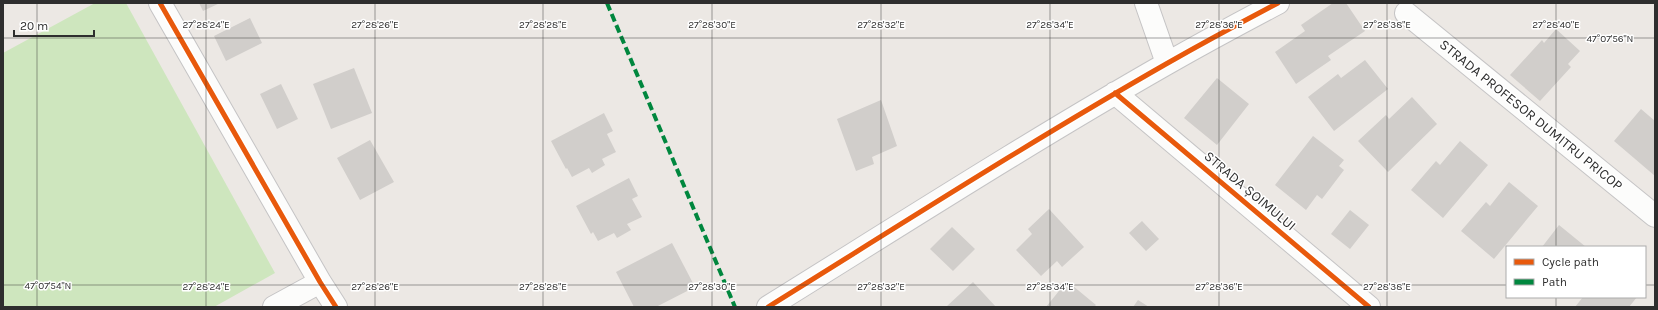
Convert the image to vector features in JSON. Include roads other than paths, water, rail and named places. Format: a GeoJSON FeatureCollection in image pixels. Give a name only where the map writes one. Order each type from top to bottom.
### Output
{"type":"FeatureCollection","features":[{"type":"Feature","properties":{"kind":"street"},"geometry":{"type":"LineString","coordinates":[[160,3],[320,282],[336,307]]}},
{"type":"Feature","properties":{"kind":"street"},"geometry":{"type":"LineString","coordinates":[[1146,3],[1167,63]]}},
{"type":"Feature","properties":{"kind":"street"},"geometry":{"type":"LineString","coordinates":[[768,307],[1115,93],[1278,3]]}},
{"type":"Feature","properties":{"kind":"street","name":"STRADA PROFESOR DUMITRU PRICOP"},"geometry":{"type":"LineString","coordinates":[[1406,13],[1655,216]]}},
{"type":"Feature","properties":{"kind":"street","name":"STRADA ȘOIMULUI"},"geometry":{"type":"LineString","coordinates":[[1115,93],[1369,307]]}},
{"type":"Feature","properties":{"kind":"street"},"geometry":{"type":"LineString","coordinates":[[274,307],[320,282]]}}]}
